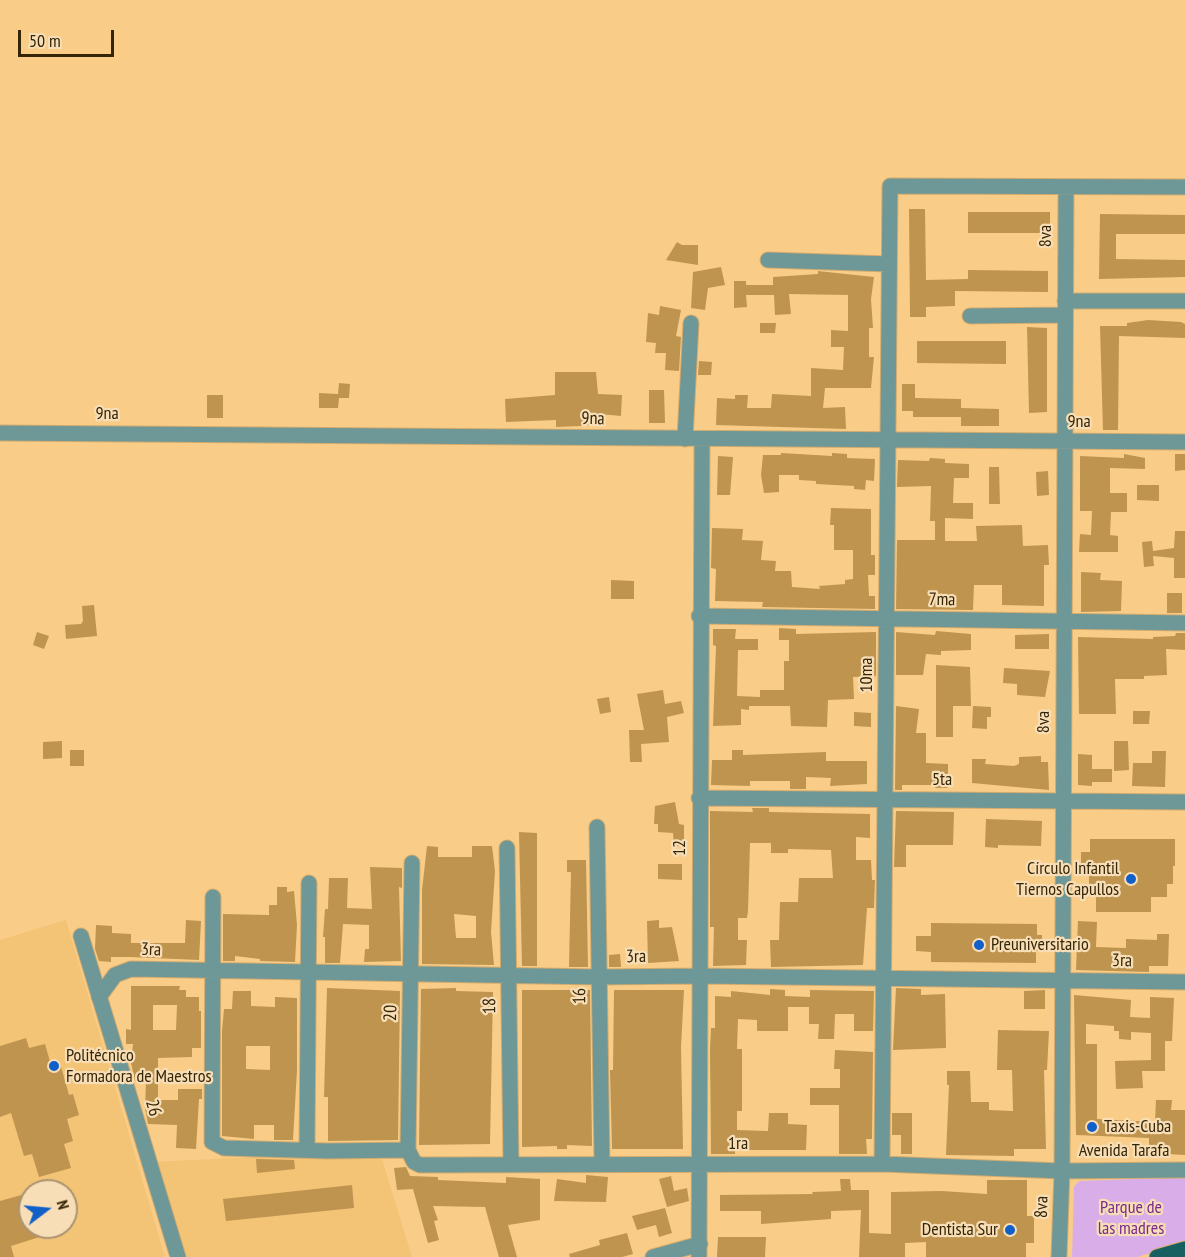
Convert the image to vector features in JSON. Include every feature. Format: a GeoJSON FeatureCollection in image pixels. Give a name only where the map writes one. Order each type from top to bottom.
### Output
{"type":"FeatureCollection","features":[{"type":"Feature","properties":{"kind":"main road"},"geometry":{"type":"LineString","coordinates":[[1157,1257],[1185,1249]]}},
{"type":"Feature","properties":{"kind":"street","name":"10ma"},"geometry":{"type":"LineString","coordinates":[[882,1164],[890,186],[1066,187]]}},
{"type":"Feature","properties":{"kind":"street"},"geometry":{"type":"LineString","coordinates":[[1066,187],[1185,188]]}},
{"type":"Feature","properties":{"kind":"street","name":"8va"},"geometry":{"type":"LineString","coordinates":[[1059,1257],[1062,1171],[1066,187]]}},
{"type":"Feature","properties":{"kind":"street"},"geometry":{"type":"LineString","coordinates":[[768,260],[889,264]]}},
{"type":"Feature","properties":{"kind":"street"},"geometry":{"type":"LineString","coordinates":[[970,316],[1185,301]]}},
{"type":"Feature","properties":{"kind":"street"},"geometry":{"type":"LineString","coordinates":[[685,439],[691,323]]}},
{"type":"Feature","properties":{"kind":"street","name":"9na"},"geometry":{"type":"LineString","coordinates":[[0,433],[1185,442]]}},
{"type":"Feature","properties":{"kind":"street","name":"12"},"geometry":{"type":"LineString","coordinates":[[699,1250],[701,1163],[699,616],[702,439]]}},
{"type":"Feature","properties":{"kind":"street","name":"7ma"},"geometry":{"type":"LineString","coordinates":[[699,616],[1185,623]]}},
{"type":"Feature","properties":{"kind":"street","name":"5ta"},"geometry":{"type":"LineString","coordinates":[[699,798],[1185,802]]}},
{"type":"Feature","properties":{"kind":"street","name":"16"},"geometry":{"type":"LineString","coordinates":[[597,827],[602,1164]]}},
{"type":"Feature","properties":{"kind":"street","name":"18"},"geometry":{"type":"LineString","coordinates":[[507,848],[511,1164]]}},
{"type":"Feature","properties":{"kind":"street","name":"20"},"geometry":{"type":"LineString","coordinates":[[411,1156],[412,862]]}},
{"type":"Feature","properties":{"kind":"street"},"geometry":{"type":"LineString","coordinates":[[307,1150],[309,883]]}},
{"type":"Feature","properties":{"kind":"street"},"geometry":{"type":"LineString","coordinates":[[211,971],[213,897]]}},
{"type":"Feature","properties":{"kind":"street","name":"26"},"geometry":{"type":"LineString","coordinates":[[81,936],[178,1257]]}},
{"type":"Feature","properties":{"kind":"street","name":"3ra"},"geometry":{"type":"LineString","coordinates":[[99,997],[116,975],[131,969],[599,977],[700,976],[1185,982]]}},
{"type":"Feature","properties":{"kind":"street","name":"1ra"},"geometry":{"type":"LineString","coordinates":[[211,971],[210,1137],[216,1146],[224,1148],[411,1156],[420,1165],[882,1164],[1062,1171]]}},
{"type":"Feature","properties":{"kind":"street","name":"Avenida Tarafa"},"geometry":{"type":"LineString","coordinates":[[1062,1171],[1185,1170]]}},
{"type":"Feature","properties":{"kind":"street"},"geometry":{"type":"LineString","coordinates":[[653,1257],[699,1250]]}},
{"type":"Feature","properties":{"kind":"shaded area","name":"Politécnico Formadora de Maestros"},"geometry":{"type":"Polygon","coordinates":[[[66,920],[165,1257],[0,1257],[0,940],[66,920]]]}},
{"type":"Feature","properties":{"kind":"shaded area"},"geometry":{"type":"Polygon","coordinates":[[[294,1155],[382,1159],[412,1257],[182,1257],[151,1162],[294,1155]]]}},
{"type":"Feature","properties":{"kind":"green space","name":"Parque de las madres"},"geometry":{"type":"Polygon","coordinates":[[[1185,1177],[1185,1243],[1137,1257],[1072,1257],[1074,1187],[1079,1181],[1185,1177]]]}},
{"type":"Feature","properties":{"kind":"building"},"geometry":{"type":"Polygon","coordinates":[[[909,209],[925,209],[926,280],[968,279],[968,270],[1048,271],[1048,292],[955,291],[955,306],[926,307],[926,317],[910,317],[909,209]]]}},
{"type":"Feature","properties":{"kind":"building"},"geometry":{"type":"Polygon","coordinates":[[[968,212],[1050,212],[1050,233],[968,233],[968,212]]]}},
{"type":"Feature","properties":{"kind":"building"},"geometry":{"type":"Polygon","coordinates":[[[1100,214],[1185,215],[1185,234],[1116,234],[1116,259],[1185,260],[1185,277],[1099,279],[1100,214]]]}},
{"type":"Feature","properties":{"kind":"building"},"geometry":{"type":"Polygon","coordinates":[[[677,242],[682,245],[698,245],[698,265],[666,260],[677,242]]]}},
{"type":"Feature","properties":{"kind":"building"},"geometry":{"type":"Polygon","coordinates":[[[721,267],[725,285],[708,288],[705,310],[691,308],[693,272],[721,267]]]}},
{"type":"Feature","properties":{"kind":"building"},"geometry":{"type":"Polygon","coordinates":[[[818,271],[874,277],[871,299],[873,328],[869,328],[869,357],[874,357],[871,388],[825,388],[823,408],[845,407],[846,429],[716,425],[717,398],[735,399],[735,395],[748,395],[747,408],[771,408],[772,394],[811,396],[811,368],[843,370],[844,347],[831,347],[831,330],[848,331],[848,295],[789,294],[791,314],[775,315],[774,295],[746,295],[747,307],[734,308],[734,281],[746,281],[746,285],[773,285],[773,277],[818,274],[818,271]]]}},
{"type":"Feature","properties":{"kind":"building"},"geometry":{"type":"Polygon","coordinates":[[[660,306],[681,310],[676,336],[681,337],[679,371],[665,370],[666,353],[655,353],[656,343],[646,342],[648,313],[659,315],[660,306]]]}},
{"type":"Feature","properties":{"kind":"building"},"geometry":{"type":"Polygon","coordinates":[[[1148,320],[1181,322],[1185,324],[1185,338],[1119,336],[1118,430],[1103,430],[1100,326],[1127,326],[1127,323],[1148,320]]]}},
{"type":"Feature","properties":{"kind":"building"},"geometry":{"type":"Polygon","coordinates":[[[760,323],[776,323],[775,333],[760,333],[760,323]]]}},
{"type":"Feature","properties":{"kind":"building"},"geometry":{"type":"Polygon","coordinates":[[[1027,327],[1047,328],[1047,412],[1029,413],[1027,327]]]}},
{"type":"Feature","properties":{"kind":"building"},"geometry":{"type":"Polygon","coordinates":[[[917,341],[1006,341],[1006,364],[917,363],[917,341]]]}},
{"type":"Feature","properties":{"kind":"building"},"geometry":{"type":"Polygon","coordinates":[[[699,361],[712,362],[711,375],[698,375],[699,361]]]}},
{"type":"Feature","properties":{"kind":"building"},"geometry":{"type":"Polygon","coordinates":[[[555,372],[596,372],[598,394],[622,395],[621,416],[599,414],[600,424],[581,426],[556,427],[556,420],[506,422],[505,399],[555,395],[555,372]]]}},
{"type":"Feature","properties":{"kind":"building"},"geometry":{"type":"Polygon","coordinates":[[[339,383],[350,384],[349,398],[339,398],[338,408],[319,408],[319,393],[338,394],[339,383]]]}},
{"type":"Feature","properties":{"kind":"building"},"geometry":{"type":"Polygon","coordinates":[[[902,384],[915,384],[915,398],[961,399],[961,408],[999,409],[999,426],[961,426],[961,417],[913,417],[913,411],[902,411],[902,384]]]}},
{"type":"Feature","properties":{"kind":"building"},"geometry":{"type":"Polygon","coordinates":[[[649,390],[664,390],[665,423],[649,423],[649,390]]]}},
{"type":"Feature","properties":{"kind":"building"},"geometry":{"type":"Polygon","coordinates":[[[207,395],[223,395],[223,418],[207,418],[207,395]]]}},
{"type":"Feature","properties":{"kind":"building"},"geometry":{"type":"Polygon","coordinates":[[[781,453],[832,456],[832,453],[847,454],[847,458],[875,459],[874,481],[866,480],[865,490],[854,489],[854,486],[816,484],[816,481],[799,480],[799,475],[779,475],[779,492],[764,493],[761,475],[763,455],[781,455],[781,453]]]}},
{"type":"Feature","properties":{"kind":"building"},"geometry":{"type":"Polygon","coordinates":[[[1124,454],[1145,458],[1145,469],[1110,468],[1110,493],[1127,493],[1127,512],[1111,512],[1110,535],[1118,536],[1118,552],[1079,552],[1080,534],[1091,535],[1092,511],[1080,511],[1080,456],[1124,458],[1124,454]]]}},
{"type":"Feature","properties":{"kind":"building"},"geometry":{"type":"Polygon","coordinates":[[[1175,454],[1185,454],[1185,470],[1175,471],[1175,454]]]}},
{"type":"Feature","properties":{"kind":"building"},"geometry":{"type":"Polygon","coordinates":[[[718,456],[733,457],[730,495],[717,495],[718,456]]]}},
{"type":"Feature","properties":{"kind":"building"},"geometry":{"type":"Polygon","coordinates":[[[930,458],[945,459],[945,463],[969,464],[969,478],[954,478],[953,503],[973,503],[973,519],[945,518],[945,541],[977,541],[976,526],[1022,525],[1023,546],[1048,545],[1049,565],[1044,565],[1044,606],[1002,605],[1002,585],[974,585],[973,610],[896,609],[897,540],[935,540],[935,521],[930,521],[931,486],[897,487],[898,460],[929,461],[930,458]]]}},
{"type":"Feature","properties":{"kind":"building"},"geometry":{"type":"Polygon","coordinates":[[[989,467],[999,467],[1000,504],[989,504],[989,467]]]}},
{"type":"Feature","properties":{"kind":"building"},"geometry":{"type":"Polygon","coordinates":[[[1048,471],[1049,495],[1037,496],[1036,472],[1048,471]]]}},
{"type":"Feature","properties":{"kind":"building"},"geometry":{"type":"Polygon","coordinates":[[[1137,485],[1159,485],[1159,501],[1137,500],[1137,485]]]}},
{"type":"Feature","properties":{"kind":"building"},"geometry":{"type":"Polygon","coordinates":[[[831,508],[871,509],[871,555],[875,555],[875,575],[868,575],[869,596],[875,596],[875,609],[762,607],[763,602],[715,601],[716,569],[711,568],[712,528],[743,529],[742,540],[763,541],[761,560],[776,561],[775,571],[791,571],[792,587],[820,589],[819,586],[845,584],[845,580],[853,579],[853,550],[834,550],[834,525],[830,525],[831,508]]]}},
{"type":"Feature","properties":{"kind":"building"},"geometry":{"type":"Polygon","coordinates":[[[1175,531],[1185,531],[1185,578],[1174,578],[1174,558],[1153,556],[1154,566],[1144,567],[1142,542],[1152,541],[1153,551],[1174,548],[1175,531]]]}},
{"type":"Feature","properties":{"kind":"building"},"geometry":{"type":"Polygon","coordinates":[[[1081,572],[1101,573],[1100,580],[1122,581],[1121,611],[1081,612],[1081,572]]]}},
{"type":"Feature","properties":{"kind":"building"},"geometry":{"type":"Polygon","coordinates":[[[611,580],[634,581],[634,599],[611,599],[611,580]]]}},
{"type":"Feature","properties":{"kind":"building"},"geometry":{"type":"Polygon","coordinates":[[[1167,593],[1182,593],[1182,613],[1167,613],[1167,593]]]}},
{"type":"Feature","properties":{"kind":"building"},"geometry":{"type":"Polygon","coordinates":[[[94,605],[97,636],[66,639],[65,625],[81,624],[83,621],[82,606],[94,605]]]}},
{"type":"Feature","properties":{"kind":"building"},"geometry":{"type":"Polygon","coordinates":[[[779,628],[796,629],[796,634],[876,632],[876,676],[853,677],[854,699],[828,700],[827,727],[791,726],[790,706],[749,706],[749,710],[741,709],[741,725],[713,726],[716,646],[713,645],[713,629],[736,629],[735,639],[758,639],[758,650],[738,650],[737,696],[760,697],[760,690],[784,690],[784,661],[789,661],[789,640],[779,640],[779,628]]]}},
{"type":"Feature","properties":{"kind":"building"},"geometry":{"type":"Polygon","coordinates":[[[936,631],[971,634],[971,650],[941,651],[941,655],[926,654],[923,675],[896,675],[896,632],[935,635],[936,631]]]}},
{"type":"Feature","properties":{"kind":"building"},"geometry":{"type":"Polygon","coordinates":[[[37,632],[49,636],[44,649],[33,645],[37,632]]]}},
{"type":"Feature","properties":{"kind":"building"},"geometry":{"type":"Polygon","coordinates":[[[1176,633],[1185,633],[1185,650],[1166,649],[1167,675],[1144,676],[1144,679],[1115,679],[1116,714],[1079,714],[1078,637],[1153,639],[1153,637],[1175,636],[1176,633]]]}},
{"type":"Feature","properties":{"kind":"building"},"geometry":{"type":"Polygon","coordinates":[[[1049,634],[1049,649],[1015,649],[1015,635],[1049,634]]]}},
{"type":"Feature","properties":{"kind":"building"},"geometry":{"type":"Polygon","coordinates":[[[936,665],[970,667],[971,706],[953,706],[953,737],[936,737],[936,665]]]}},
{"type":"Feature","properties":{"kind":"building"},"geometry":{"type":"Polygon","coordinates":[[[1004,668],[1050,671],[1045,697],[1017,695],[1017,684],[1003,683],[1004,668]]]}},
{"type":"Feature","properties":{"kind":"building"},"geometry":{"type":"Polygon","coordinates":[[[663,690],[665,704],[681,701],[684,713],[667,717],[669,742],[641,744],[642,762],[630,762],[629,730],[644,730],[637,694],[663,690]]]}},
{"type":"Feature","properties":{"kind":"building"},"geometry":{"type":"Polygon","coordinates":[[[609,697],[611,712],[600,714],[597,699],[609,697]]]}},
{"type":"Feature","properties":{"kind":"building"},"geometry":{"type":"Polygon","coordinates":[[[896,706],[919,709],[916,733],[926,733],[926,763],[948,764],[948,788],[935,788],[935,785],[902,785],[902,790],[895,790],[896,706]]]}},
{"type":"Feature","properties":{"kind":"building"},"geometry":{"type":"Polygon","coordinates":[[[973,706],[991,707],[991,717],[987,717],[987,729],[972,728],[973,706]]]}},
{"type":"Feature","properties":{"kind":"building"},"geometry":{"type":"Polygon","coordinates":[[[1133,711],[1150,711],[1149,724],[1133,724],[1133,711]]]}},
{"type":"Feature","properties":{"kind":"building"},"geometry":{"type":"Polygon","coordinates":[[[854,712],[871,713],[871,727],[854,726],[854,712]]]}},
{"type":"Feature","properties":{"kind":"building"},"geometry":{"type":"Polygon","coordinates":[[[62,741],[62,758],[43,759],[43,742],[62,741]]]}},
{"type":"Feature","properties":{"kind":"building"},"geometry":{"type":"Polygon","coordinates":[[[1114,741],[1128,741],[1129,770],[1114,771],[1114,741]]]}},
{"type":"Feature","properties":{"kind":"building"},"geometry":{"type":"Polygon","coordinates":[[[70,750],[84,750],[84,766],[70,766],[70,750]]]}},
{"type":"Feature","properties":{"kind":"building"},"geometry":{"type":"Polygon","coordinates":[[[732,750],[743,750],[743,755],[826,752],[826,761],[867,761],[867,784],[830,786],[831,778],[806,777],[806,789],[790,789],[790,781],[750,781],[750,786],[711,785],[712,760],[732,760],[732,750]]]}},
{"type":"Feature","properties":{"kind":"building"},"geometry":{"type":"Polygon","coordinates":[[[1152,751],[1166,751],[1165,787],[1132,786],[1133,763],[1152,763],[1152,751]]]}},
{"type":"Feature","properties":{"kind":"building"},"geometry":{"type":"Polygon","coordinates":[[[1078,754],[1092,755],[1092,769],[1112,769],[1112,782],[1092,782],[1092,786],[1078,785],[1078,754]]]}},
{"type":"Feature","properties":{"kind":"building"},"geometry":{"type":"Polygon","coordinates":[[[1041,756],[1041,762],[1048,762],[1049,790],[972,783],[972,759],[986,759],[985,764],[1014,766],[1019,764],[1019,757],[1041,756]]]}},
{"type":"Feature","properties":{"kind":"building"},"geometry":{"type":"Polygon","coordinates":[[[675,802],[679,824],[684,825],[684,846],[674,846],[673,833],[658,832],[658,824],[654,824],[655,806],[675,802]]]}},
{"type":"Feature","properties":{"kind":"building"},"geometry":{"type":"Polygon","coordinates":[[[752,808],[769,808],[769,812],[870,814],[870,838],[856,837],[856,860],[871,860],[872,880],[875,880],[874,908],[867,908],[863,965],[771,967],[770,940],[779,940],[780,902],[798,902],[799,878],[833,878],[831,850],[788,849],[788,853],[771,853],[771,843],[750,843],[747,918],[738,918],[738,940],[747,940],[746,965],[713,966],[714,927],[710,927],[710,811],[753,812],[752,808]]]}},
{"type":"Feature","properties":{"kind":"building"},"geometry":{"type":"Polygon","coordinates":[[[896,811],[954,812],[953,845],[906,845],[906,867],[894,867],[896,811]]]}},
{"type":"Feature","properties":{"kind":"building"},"geometry":{"type":"Polygon","coordinates":[[[986,819],[1042,821],[1041,846],[985,847],[986,819]]]}},
{"type":"Feature","properties":{"kind":"building"},"geometry":{"type":"Polygon","coordinates":[[[519,832],[537,833],[537,966],[522,966],[519,832]]]}},
{"type":"Feature","properties":{"kind":"building","name":"Círculo Infantil Tiernos Capullos"},"geometry":{"type":"Polygon","coordinates":[[[1090,839],[1175,839],[1173,884],[1167,884],[1167,897],[1151,897],[1151,912],[1096,912],[1096,889],[1089,889],[1089,873],[1081,873],[1081,852],[1090,852],[1090,839]]]}},
{"type":"Feature","properties":{"kind":"building"},"geometry":{"type":"Polygon","coordinates":[[[427,846],[438,847],[438,857],[472,857],[472,846],[492,846],[495,871],[491,932],[494,965],[422,964],[422,890],[427,846]],[[454,914],[456,938],[476,938],[476,916],[454,914]]]}},
{"type":"Feature","properties":{"kind":"building"},"geometry":{"type":"Polygon","coordinates":[[[567,860],[586,860],[588,967],[569,967],[571,872],[567,872],[567,860]]]}},
{"type":"Feature","properties":{"kind":"building"},"geometry":{"type":"Polygon","coordinates":[[[658,864],[682,864],[682,880],[658,879],[658,864]]]}},
{"type":"Feature","properties":{"kind":"building"},"geometry":{"type":"Polygon","coordinates":[[[370,867],[402,868],[402,888],[399,887],[401,961],[364,962],[365,949],[369,949],[369,925],[343,924],[340,963],[325,963],[325,937],[323,937],[325,909],[328,909],[329,878],[348,878],[347,908],[372,909],[370,867]]]}},
{"type":"Feature","properties":{"kind":"building"},"geometry":{"type":"Polygon","coordinates":[[[277,887],[287,887],[287,892],[294,891],[297,925],[295,962],[260,961],[260,959],[235,956],[235,961],[223,961],[223,914],[269,915],[269,905],[277,905],[277,887]]]}},
{"type":"Feature","properties":{"kind":"building"},"geometry":{"type":"Polygon","coordinates":[[[186,920],[201,921],[199,960],[111,957],[111,962],[99,961],[95,949],[96,925],[112,926],[112,933],[131,934],[131,943],[185,943],[186,920]]]}},
{"type":"Feature","properties":{"kind":"building"},"geometry":{"type":"Polygon","coordinates":[[[659,920],[659,928],[672,927],[679,961],[648,963],[647,921],[659,920]]]}},
{"type":"Feature","properties":{"kind":"building"},"geometry":{"type":"Polygon","coordinates":[[[1078,921],[1097,922],[1096,947],[1126,948],[1126,939],[1157,940],[1157,934],[1169,934],[1168,966],[1149,966],[1149,972],[1076,970],[1078,921]]]}},
{"type":"Feature","properties":{"kind":"building","name":"Preuniversitario"},"geometry":{"type":"Polygon","coordinates":[[[931,923],[1037,924],[1037,935],[1042,935],[1042,951],[1036,951],[1036,963],[931,962],[931,952],[916,951],[916,936],[931,936],[931,923]]]}},
{"type":"Feature","properties":{"kind":"building"},"geometry":{"type":"Polygon","coordinates":[[[620,954],[621,967],[609,967],[609,955],[620,954]]]}},
{"type":"Feature","properties":{"kind":"building"},"geometry":{"type":"Polygon","coordinates":[[[131,986],[180,986],[179,990],[186,990],[186,997],[199,997],[201,1048],[192,1048],[192,1057],[158,1058],[158,1100],[178,1100],[178,1089],[202,1089],[202,1099],[199,1099],[196,1149],[176,1148],[177,1125],[148,1124],[145,1108],[146,1082],[135,1081],[131,1063],[133,1044],[126,1044],[126,1029],[131,1030],[131,986]],[[153,1005],[153,1030],[176,1030],[177,1005],[153,1005]]]}},
{"type":"Feature","properties":{"kind":"building"},"geometry":{"type":"Polygon","coordinates":[[[327,988],[400,991],[398,1140],[328,1141],[328,1097],[324,1097],[327,988]]]}},
{"type":"Feature","properties":{"kind":"building"},"geometry":{"type":"Polygon","coordinates":[[[456,988],[456,991],[493,992],[490,1144],[419,1145],[421,989],[456,988]]]}},
{"type":"Feature","properties":{"kind":"building"},"geometry":{"type":"Polygon","coordinates":[[[896,988],[921,989],[921,995],[945,994],[946,1048],[893,1050],[896,988]]]}},
{"type":"Feature","properties":{"kind":"building"},"geometry":{"type":"Polygon","coordinates":[[[770,989],[785,990],[785,996],[810,997],[810,990],[874,991],[873,1031],[854,1031],[854,1014],[835,1014],[834,1039],[818,1039],[819,1024],[809,1024],[809,1007],[788,1007],[788,1031],[757,1031],[757,1020],[738,1019],[737,1049],[742,1049],[742,1111],[737,1111],[737,1130],[768,1131],[769,1113],[788,1113],[788,1124],[807,1125],[806,1150],[735,1150],[735,1154],[711,1154],[710,1050],[711,1028],[715,1028],[715,996],[731,997],[731,991],[770,995],[770,989]]]}},
{"type":"Feature","properties":{"kind":"building"},"geometry":{"type":"Polygon","coordinates":[[[522,990],[590,990],[592,1146],[567,1145],[567,1149],[557,1149],[557,1146],[522,1147],[522,990]]]}},
{"type":"Feature","properties":{"kind":"building"},"geometry":{"type":"Polygon","coordinates":[[[614,990],[684,990],[681,1047],[683,1149],[612,1149],[610,1070],[613,1070],[614,990]]]}},
{"type":"Feature","properties":{"kind":"building"},"geometry":{"type":"Polygon","coordinates":[[[1045,990],[1045,1009],[1024,1009],[1024,991],[1045,990]]]}},
{"type":"Feature","properties":{"kind":"building"},"geometry":{"type":"Polygon","coordinates":[[[233,991],[251,991],[251,1006],[275,1007],[275,997],[297,998],[297,1070],[293,1140],[274,1140],[274,1125],[254,1125],[254,1139],[222,1136],[222,1031],[224,1009],[232,1009],[233,991]],[[246,1046],[246,1069],[270,1070],[270,1046],[246,1046]]]}},
{"type":"Feature","properties":{"kind":"building"},"geometry":{"type":"Polygon","coordinates":[[[1074,995],[1131,1000],[1130,1017],[1150,1018],[1150,997],[1174,998],[1172,1041],[1165,1041],[1165,1071],[1142,1071],[1143,1088],[1116,1089],[1115,1061],[1151,1060],[1151,1033],[1131,1032],[1131,1040],[1119,1039],[1119,1031],[1114,1031],[1114,1026],[1086,1024],[1086,1044],[1097,1044],[1097,1119],[1155,1122],[1156,1100],[1172,1100],[1171,1110],[1185,1110],[1185,1155],[1149,1153],[1149,1138],[1076,1135],[1074,995]]]}},
{"type":"Feature","properties":{"kind":"building"},"geometry":{"type":"Polygon","coordinates":[[[998,1030],[1049,1031],[1047,1070],[1044,1070],[1046,1149],[1014,1149],[1014,1156],[946,1155],[949,1085],[947,1085],[947,1071],[970,1071],[971,1102],[989,1102],[989,1110],[1013,1111],[1012,1070],[997,1070],[998,1030]]]}},
{"type":"Feature","properties":{"kind":"building"},"geometry":{"type":"Polygon","coordinates":[[[26,1038],[29,1048],[45,1044],[51,1065],[60,1063],[69,1095],[73,1094],[79,1115],[67,1119],[73,1141],[64,1144],[71,1168],[39,1177],[32,1154],[24,1156],[11,1113],[0,1117],[0,1046],[26,1038]]]}},
{"type":"Feature","properties":{"kind":"building"},"geometry":{"type":"Polygon","coordinates":[[[835,1050],[873,1052],[872,1139],[866,1139],[867,1154],[839,1154],[839,1105],[810,1105],[810,1088],[840,1088],[840,1069],[834,1069],[835,1050]]]}},
{"type":"Feature","properties":{"kind":"building"},"geometry":{"type":"Polygon","coordinates":[[[892,1113],[912,1113],[912,1154],[901,1154],[901,1135],[892,1135],[892,1113]]]}},
{"type":"Feature","properties":{"kind":"building"},"geometry":{"type":"Polygon","coordinates":[[[256,1159],[294,1160],[295,1169],[257,1173],[256,1159]]]}},
{"type":"Feature","properties":{"kind":"building"},"geometry":{"type":"Polygon","coordinates":[[[406,1167],[410,1176],[438,1177],[438,1180],[506,1183],[506,1177],[540,1179],[540,1220],[508,1225],[517,1257],[499,1257],[485,1207],[433,1206],[438,1220],[434,1221],[439,1240],[428,1243],[413,1189],[397,1190],[394,1168],[406,1167]]]}},
{"type":"Feature","properties":{"kind":"building"},"geometry":{"type":"Polygon","coordinates":[[[586,1175],[608,1177],[606,1202],[554,1201],[557,1179],[586,1183],[586,1175]]]}},
{"type":"Feature","properties":{"kind":"building"},"geometry":{"type":"Polygon","coordinates":[[[671,1176],[674,1191],[687,1188],[689,1201],[667,1207],[659,1179],[671,1176]]]}},
{"type":"Feature","properties":{"kind":"building"},"geometry":{"type":"Polygon","coordinates":[[[840,1179],[850,1179],[851,1190],[869,1190],[869,1233],[891,1234],[891,1192],[942,1191],[987,1194],[987,1180],[1027,1180],[1027,1216],[1034,1216],[1034,1243],[1026,1243],[1026,1257],[926,1257],[926,1242],[905,1243],[905,1257],[859,1257],[861,1210],[831,1211],[831,1219],[761,1224],[761,1211],[720,1211],[720,1195],[813,1194],[812,1192],[841,1191],[840,1179]]]}},
{"type":"Feature","properties":{"kind":"building"},"geometry":{"type":"Polygon","coordinates":[[[352,1185],[354,1208],[226,1221],[223,1199],[352,1185]]]}},
{"type":"Feature","properties":{"kind":"building"},"geometry":{"type":"Polygon","coordinates":[[[18,1196],[18,1239],[33,1239],[11,1246],[14,1257],[0,1257],[0,1201],[18,1196]]]}},
{"type":"Feature","properties":{"kind":"building"},"geometry":{"type":"Polygon","coordinates":[[[665,1208],[672,1233],[659,1237],[656,1225],[637,1230],[632,1216],[665,1208]]]}},
{"type":"Feature","properties":{"kind":"building"},"geometry":{"type":"Polygon","coordinates":[[[627,1233],[633,1254],[622,1257],[570,1257],[569,1254],[600,1245],[599,1240],[627,1233]]]}},
{"type":"Feature","properties":{"kind":"building"},"geometry":{"type":"Polygon","coordinates":[[[718,1237],[766,1237],[765,1257],[717,1257],[718,1237]]]}},
{"type":"Feature","properties":{"kind":"place","name":"Círculo Infantil Tiernos Capullos"},"geometry":{"type":"Point","coordinates":[1131,879]}},
{"type":"Feature","properties":{"kind":"place","name":"Preuniversitario"},"geometry":{"type":"Point","coordinates":[979,945]}},
{"type":"Feature","properties":{"kind":"place","name":"Politécnico Formadora de Maestros"},"geometry":{"type":"Point","coordinates":[54,1066]}},
{"type":"Feature","properties":{"kind":"place","name":"Taxis-Cuba"},"geometry":{"type":"Point","coordinates":[1092,1127]}},
{"type":"Feature","properties":{"kind":"place","name":"Dentista Sur"},"geometry":{"type":"Point","coordinates":[1010,1230]}}]}
